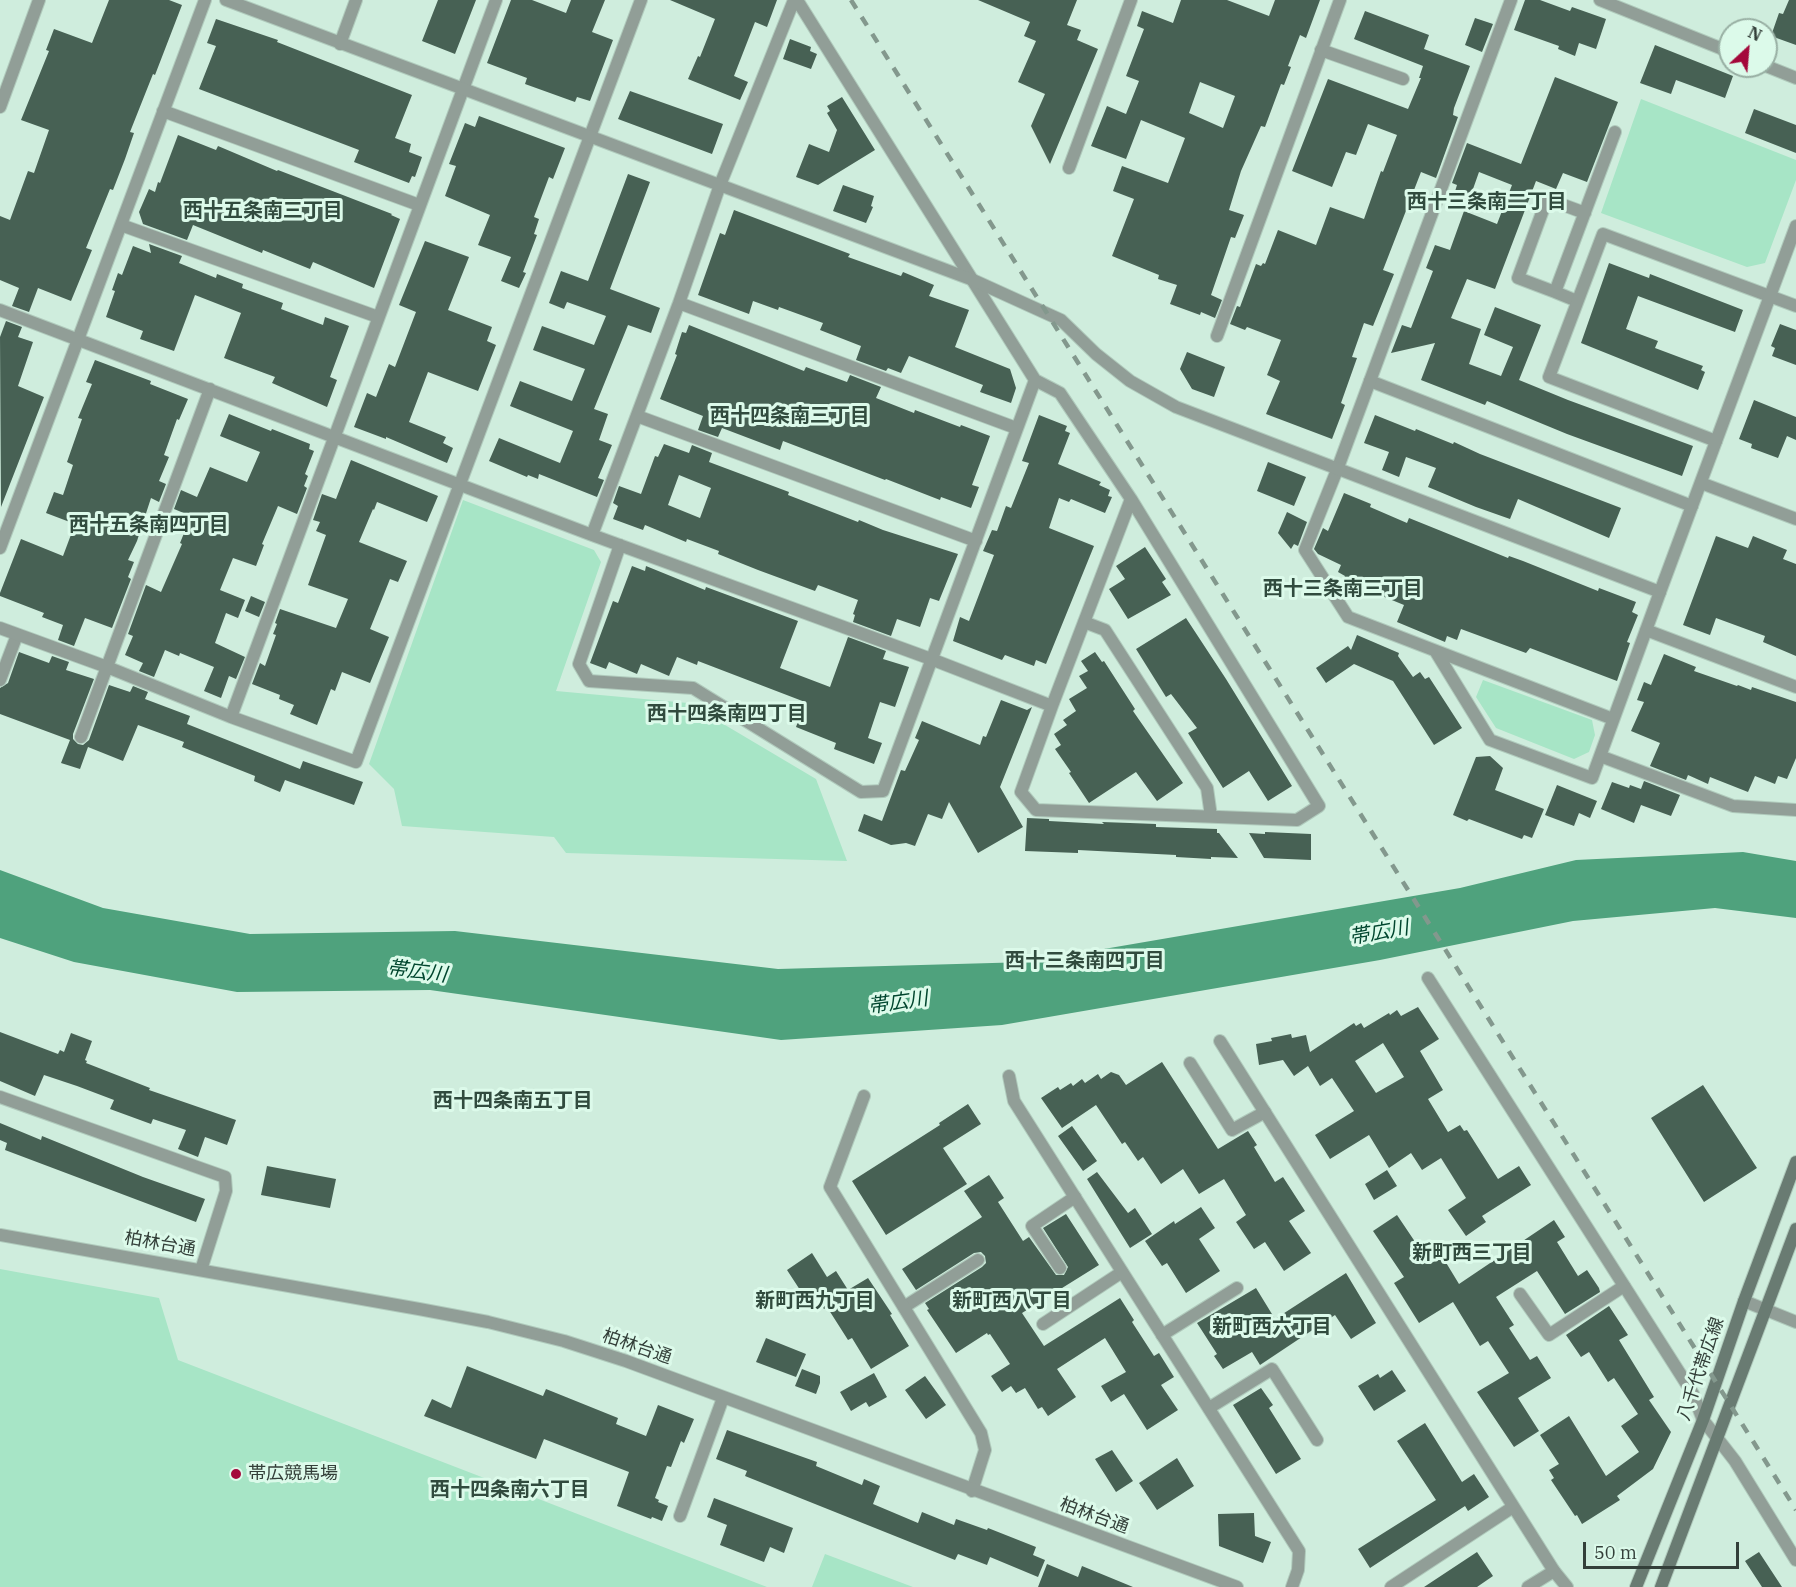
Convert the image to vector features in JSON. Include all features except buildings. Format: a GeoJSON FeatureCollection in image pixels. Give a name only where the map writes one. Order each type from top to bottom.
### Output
{"type":"FeatureCollection","features":[{"type":"Feature","properties":{"kind":"main road","name":"八千代帯広線"},"geometry":{"type":"LineString","coordinates":[[1636,1587],[1703,1420],[1796,1162]]}},
{"type":"Feature","properties":{"kind":"main road"},"geometry":{"type":"LineString","coordinates":[[1661,1587],[1796,1229]]}},
{"type":"Feature","properties":{"kind":"street"},"geometry":{"type":"LineString","coordinates":[[0,107],[39,0]]}},
{"type":"Feature","properties":{"kind":"street"},"geometry":{"type":"LineString","coordinates":[[0,548],[205,0]]}},
{"type":"Feature","properties":{"kind":"street"},"geometry":{"type":"LineString","coordinates":[[226,0],[973,280],[1061,320],[1096,354],[1130,381],[1176,407],[1660,592]]}},
{"type":"Feature","properties":{"kind":"street"},"geometry":{"type":"LineString","coordinates":[[340,44],[356,0]]}},
{"type":"Feature","properties":{"kind":"street"},"geometry":{"type":"LineString","coordinates":[[231,717],[496,0]]}},
{"type":"Feature","properties":{"kind":"street"},"geometry":{"type":"LineString","coordinates":[[0,628],[107,667],[231,717],[356,762],[641,0]]}},
{"type":"Feature","properties":{"kind":"street"},"geometry":{"type":"LineString","coordinates":[[592,536],[680,303],[720,185],[795,0]]}},
{"type":"Feature","properties":{"kind":"street"},"geometry":{"type":"LineString","coordinates":[[795,0],[1035,380],[1060,393],[1131,499],[1319,806],[1297,820],[1036,810],[1021,792],[1131,499]]}},
{"type":"Feature","properties":{"kind":"street"},"geometry":{"type":"LineString","coordinates":[[1069,168],[1131,0]]}},
{"type":"Feature","properties":{"kind":"street"},"geometry":{"type":"LineString","coordinates":[[1217,336],[1340,0]]}},
{"type":"Feature","properties":{"kind":"street"},"geometry":{"type":"LineString","coordinates":[[1511,0],[1337,470],[1305,550],[1348,617],[1613,720]]}},
{"type":"Feature","properties":{"kind":"street"},"geometry":{"type":"LineString","coordinates":[[1600,0],[1718,47]]}},
{"type":"Feature","properties":{"kind":"street"},"geometry":{"type":"LineString","coordinates":[[1321,50],[1403,79]]}},
{"type":"Feature","properties":{"kind":"street"},"geometry":{"type":"LineString","coordinates":[[1778,71],[1796,78]]}},
{"type":"Feature","properties":{"kind":"street"},"geometry":{"type":"LineString","coordinates":[[163,111],[419,205]]}},
{"type":"Feature","properties":{"kind":"street"},"geometry":{"type":"LineString","coordinates":[[1555,292],[1615,132]]}},
{"type":"Feature","properties":{"kind":"street"},"geometry":{"type":"LineString","coordinates":[[1577,301],[1518,278],[1547,199],[1585,213]]}},
{"type":"Feature","properties":{"kind":"street"},"geometry":{"type":"LineString","coordinates":[[121,225],[378,317]]}},
{"type":"Feature","properties":{"kind":"street"},"geometry":{"type":"LineString","coordinates":[[1436,652],[1490,740],[1592,777],[1796,226]]}},
{"type":"Feature","properties":{"kind":"street"},"geometry":{"type":"LineString","coordinates":[[1716,441],[1548,377],[1603,234],[1796,306]]}},
{"type":"Feature","properties":{"kind":"street"},"geometry":{"type":"LineString","coordinates":[[680,303],[1016,428]]}},
{"type":"Feature","properties":{"kind":"street"},"geometry":{"type":"LineString","coordinates":[[0,310],[592,536],[931,659],[1052,706]]}},
{"type":"Feature","properties":{"kind":"street"},"geometry":{"type":"LineString","coordinates":[[620,545],[579,664],[589,681],[693,688],[861,792],[883,791],[1035,380]]}},
{"type":"Feature","properties":{"kind":"street"},"geometry":{"type":"LineString","coordinates":[[1370,381],[1692,506]]}},
{"type":"Feature","properties":{"kind":"street"},"geometry":{"type":"LineString","coordinates":[[81,737],[210,389]]}},
{"type":"Feature","properties":{"kind":"street"},"geometry":{"type":"LineString","coordinates":[[637,416],[976,541]]}},
{"type":"Feature","properties":{"kind":"street"},"geometry":{"type":"LineString","coordinates":[[1701,483],[1796,519]]}},
{"type":"Feature","properties":{"kind":"street"},"geometry":{"type":"LineString","coordinates":[[1084,622],[1105,630],[1207,788],[1211,816]]}},
{"type":"Feature","properties":{"kind":"street"},"geometry":{"type":"LineString","coordinates":[[1646,630],[1796,687]]}},
{"type":"Feature","properties":{"kind":"street"},"geometry":{"type":"LineString","coordinates":[[0,680],[17,635]]}},
{"type":"Feature","properties":{"kind":"street"},"geometry":{"type":"LineString","coordinates":[[1600,756],[1733,806],[1796,810]]}},
{"type":"Feature","properties":{"kind":"street"},"geometry":{"type":"LineString","coordinates":[[1428,978],[1693,1394],[1703,1420],[1735,1461],[1796,1560]]}},
{"type":"Feature","properties":{"kind":"street"},"geometry":{"type":"LineString","coordinates":[[1220,1041],[1513,1507],[1554,1571],[1567,1587]]}},
{"type":"Feature","properties":{"kind":"street"},"geometry":{"type":"LineString","coordinates":[[1190,1064],[1232,1130],[1265,1112]]}},
{"type":"Feature","properties":{"kind":"street"},"geometry":{"type":"LineString","coordinates":[[1009,1076],[1014,1101],[1299,1551],[1298,1570],[1292,1587]]}},
{"type":"Feature","properties":{"kind":"street"},"geometry":{"type":"LineString","coordinates":[[0,1096],[225,1178],[226,1191],[201,1270]]}},
{"type":"Feature","properties":{"kind":"street"},"geometry":{"type":"LineString","coordinates":[[864,1096],[830,1187],[981,1433],[985,1450],[972,1491]]}},
{"type":"Feature","properties":{"kind":"street"},"geometry":{"type":"LineString","coordinates":[[1060,1268],[1032,1226],[1075,1197]]}},
{"type":"Feature","properties":{"kind":"street","name":"柏林台通"},"geometry":{"type":"LineString","coordinates":[[0,1235],[488,1322],[574,1345],[1237,1587]]}},
{"type":"Feature","properties":{"kind":"street"},"geometry":{"type":"LineString","coordinates":[[904,1307],[978,1260]]}},
{"type":"Feature","properties":{"kind":"street"},"geometry":{"type":"LineString","coordinates":[[1043,1324],[1122,1272]]}},
{"type":"Feature","properties":{"kind":"street"},"geometry":{"type":"LineString","coordinates":[[1520,1294],[1550,1335],[1624,1286]]}},
{"type":"Feature","properties":{"kind":"street"},"geometry":{"type":"LineString","coordinates":[[1162,1335],[1237,1288]]}},
{"type":"Feature","properties":{"kind":"street"},"geometry":{"type":"LineString","coordinates":[[1744,1301],[1796,1322]]}},
{"type":"Feature","properties":{"kind":"street"},"geometry":{"type":"LineString","coordinates":[[1209,1408],[1272,1370],[1317,1440]]}},
{"type":"Feature","properties":{"kind":"street"},"geometry":{"type":"LineString","coordinates":[[680,1516],[723,1398]]}},
{"type":"Feature","properties":{"kind":"street"},"geometry":{"type":"LineString","coordinates":[[1391,1587],[1513,1507]]}},
{"type":"Feature","properties":{"kind":"street"},"geometry":{"type":"LineString","coordinates":[[1528,1587],[1554,1571]]}},
{"type":"Feature","properties":{"kind":"shaded area"},"geometry":{"type":"Polygon","coordinates":[[[1641,99],[1796,160],[1796,180],[1765,263],[1747,267],[1601,213],[1641,99]]]}},
{"type":"Feature","properties":{"kind":"shaded area"},"geometry":{"type":"Polygon","coordinates":[[[463,500],[594,550],[601,562],[556,691],[688,703],[816,779],[847,861],[566,853],[554,837],[402,826],[394,789],[369,764],[463,500]]]}},
{"type":"Feature","properties":{"kind":"shaded area"},"geometry":{"type":"Polygon","coordinates":[[[1483,680],[1592,720],[1595,735],[1589,752],[1574,759],[1496,728],[1476,697],[1483,680]]]}},
{"type":"Feature","properties":{"kind":"shaded area","name":"帯広競馬場"},"geometry":{"type":"Polygon","coordinates":[[[0,1269],[159,1298],[178,1360],[767,1587],[0,1587],[0,1269]]]}},
{"type":"Feature","properties":{"kind":"shaded area"},"geometry":{"type":"Polygon","coordinates":[[[825,1554],[913,1587],[812,1587],[825,1554]]]}},
{"type":"Feature","properties":{"kind":"water","name":"帯広川"},"geometry":{"type":"Polygon","coordinates":[[[1743,852],[1796,861],[1796,918],[1715,908],[1573,921],[1380,960],[1002,1025],[781,1040],[430,990],[237,992],[74,962],[0,938],[0,870],[103,908],[250,934],[455,931],[778,969],[1028,962],[1460,888],[1576,860],[1743,852]]]}},
{"type":"Feature","properties":{"kind":"railway"},"geometry":{"type":"LineString","coordinates":[[851,0],[1796,1510]]}},
{"type":"Feature","properties":{"kind":"place","name":"帯広競馬場"},"geometry":{"type":"Point","coordinates":[236,1474]}},
{"type":"Feature","properties":{"kind":"district","name":"西十三条南二丁目"},"geometry":{"type":"Point","coordinates":[1487,202]}},
{"type":"Feature","properties":{"kind":"district","name":"西十五条南三丁目"},"geometry":{"type":"Point","coordinates":[263,211]}},
{"type":"Feature","properties":{"kind":"district","name":"西十四条南三丁目"},"geometry":{"type":"Point","coordinates":[790,416]}},
{"type":"Feature","properties":{"kind":"district","name":"西十五条南四丁目"},"geometry":{"type":"Point","coordinates":[149,525]}},
{"type":"Feature","properties":{"kind":"district","name":"西十三条南三丁目"},"geometry":{"type":"Point","coordinates":[1343,589]}},
{"type":"Feature","properties":{"kind":"district","name":"西十四条南四丁目"},"geometry":{"type":"Point","coordinates":[727,714]}},
{"type":"Feature","properties":{"kind":"district","name":"西十三条南四丁目"},"geometry":{"type":"Point","coordinates":[1085,961]}},
{"type":"Feature","properties":{"kind":"district","name":"西十四条南五丁目"},"geometry":{"type":"Point","coordinates":[513,1101]}},
{"type":"Feature","properties":{"kind":"district","name":"新町西三丁目"},"geometry":{"type":"Point","coordinates":[1472,1253]}},
{"type":"Feature","properties":{"kind":"district","name":"新町西九丁目"},"geometry":{"type":"Point","coordinates":[815,1301]}},
{"type":"Feature","properties":{"kind":"district","name":"新町西八丁目"},"geometry":{"type":"Point","coordinates":[1012,1301]}},
{"type":"Feature","properties":{"kind":"district","name":"新町西六丁目"},"geometry":{"type":"Point","coordinates":[1272,1327]}},
{"type":"Feature","properties":{"kind":"district","name":"西十四条南六丁目"},"geometry":{"type":"Point","coordinates":[510,1490]}}]}
